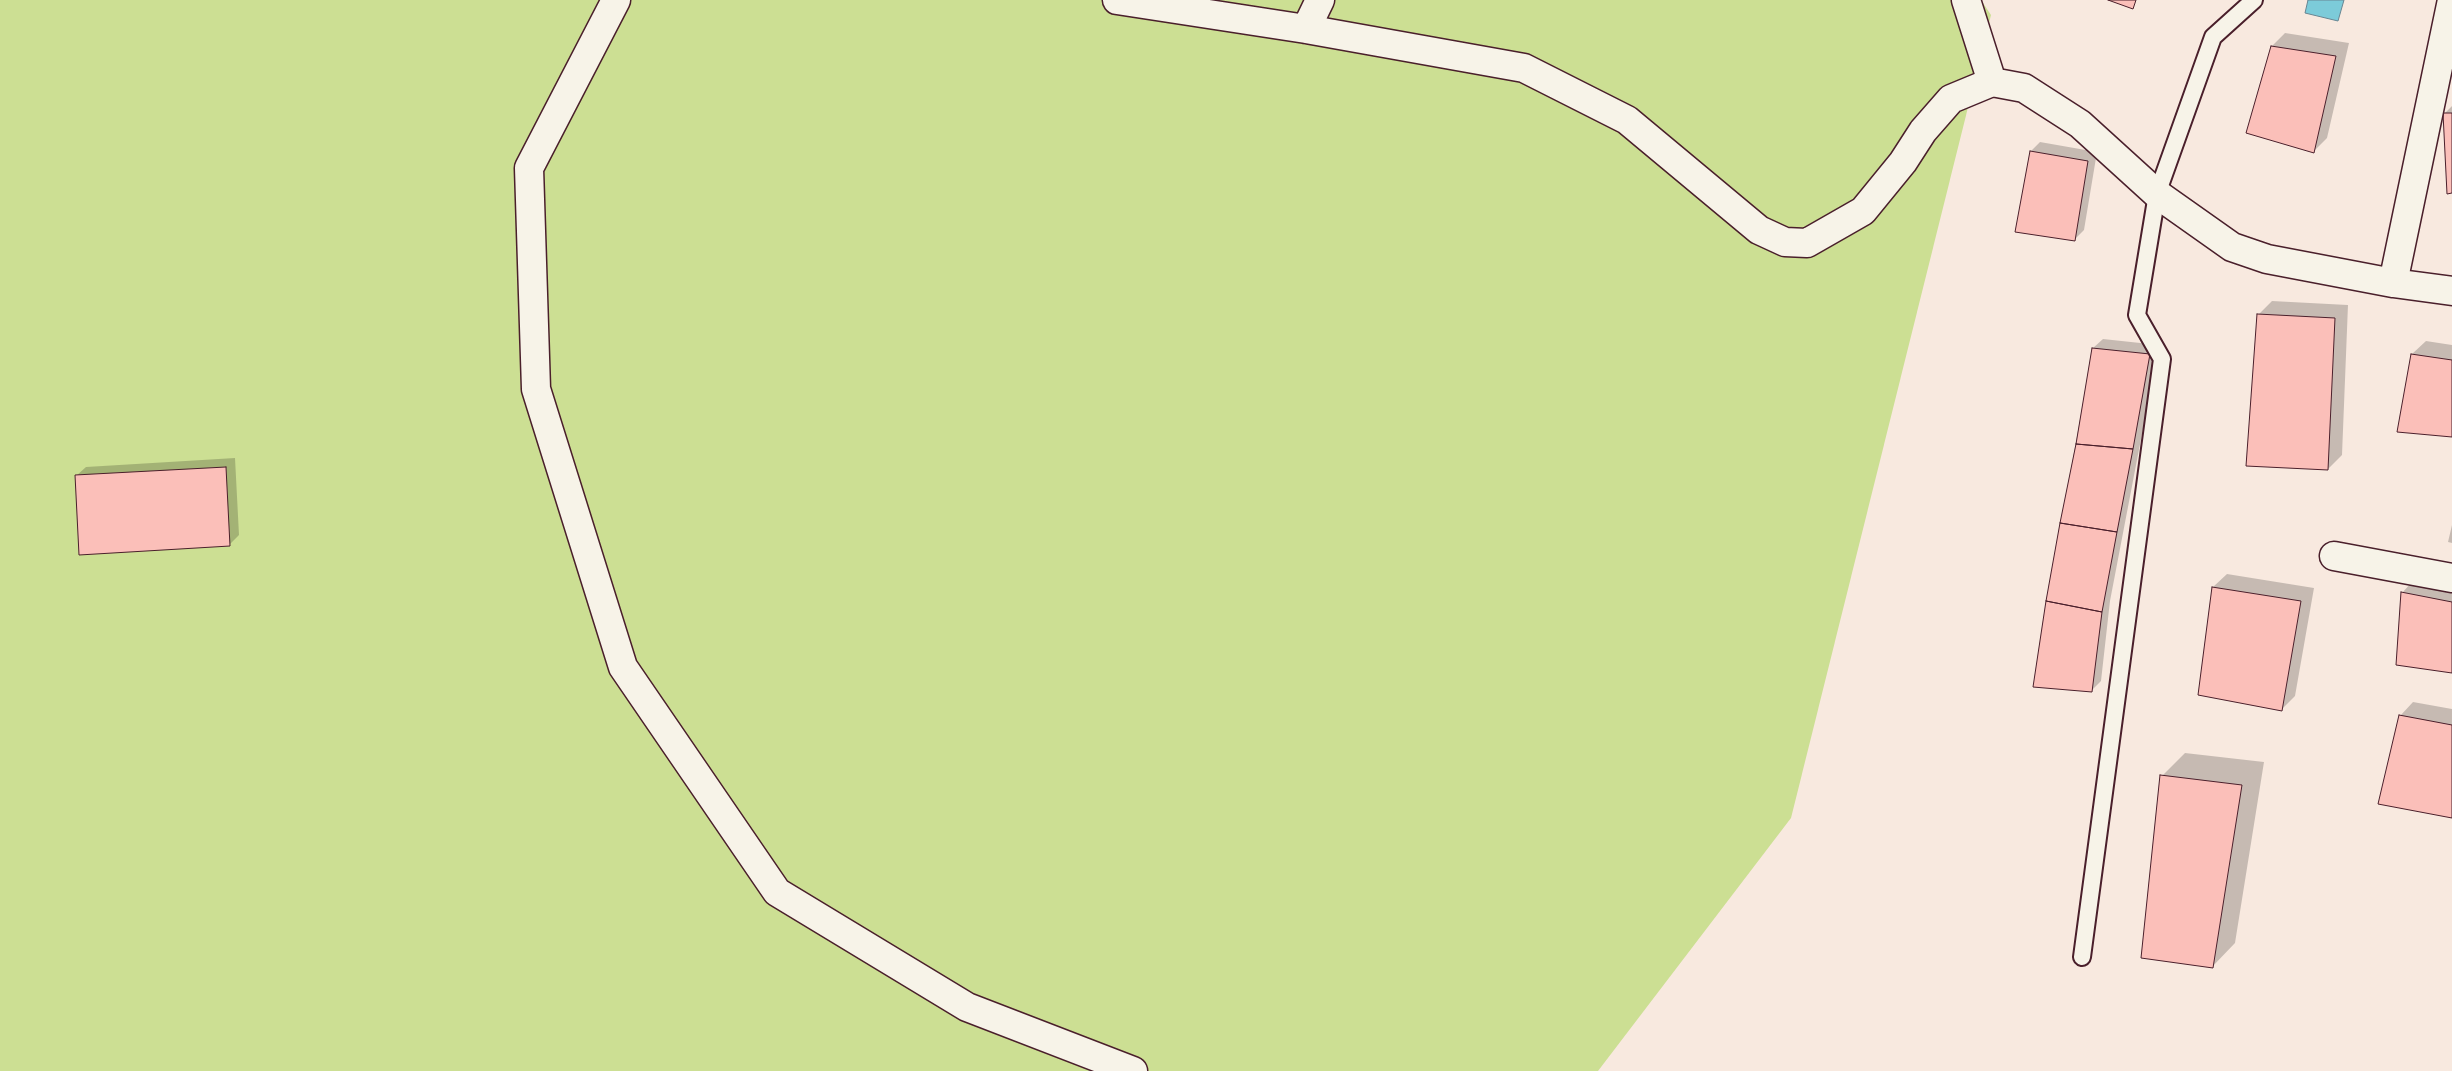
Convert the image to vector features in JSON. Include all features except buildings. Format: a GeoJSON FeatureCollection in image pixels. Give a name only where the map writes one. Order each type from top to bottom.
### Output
{"type":"FeatureCollection","features":[{"type":"Feature","properties":{"kind":"street"},"geometry":{"type":"LineString","coordinates":[[616,0],[529,168],[536,389],[623,667],[776,892],[967,1007],[1132,1071]]}},
{"type":"Feature","properties":{"kind":"street"},"geometry":{"type":"LineString","coordinates":[[1117,0],[1306,29],[1524,68],[1627,120],[1759,230],[1785,242],[1808,243],[1863,212],[1903,162],[1923,131],[1951,99],[1992,82],[2024,88],[2080,124],[2156,194],[2232,247],[2267,259],[2393,283],[2452,291]]}},
{"type":"Feature","properties":{"kind":"street"},"geometry":{"type":"LineString","coordinates":[[1306,29],[1320,0]]}},
{"type":"Feature","properties":{"kind":"street"},"geometry":{"type":"LineString","coordinates":[[1966,0],[1992,82]]}},
{"type":"Feature","properties":{"kind":"street"},"geometry":{"type":"LineString","coordinates":[[2393,283],[2452,0]]}},
{"type":"Feature","properties":{"kind":"street"},"geometry":{"type":"LineString","coordinates":[[2334,556],[2452,578]]}},
{"type":"Feature","properties":{"kind":"lane"},"geometry":{"type":"LineString","coordinates":[[2082,956],[2162,359],[2137,315],[2156,194],[2213,37],[2254,0]]}},
{"type":"Feature","properties":{"kind":"green space"},"geometry":{"type":"Polygon","coordinates":[[[0,0],[1981,0],[1991,15],[1791,818],[1598,1071],[0,1071],[0,0]]]}},
{"type":"Feature","properties":{"kind":"water"},"geometry":{"type":"Polygon","coordinates":[[[2308,0],[2344,0],[2338,21],[2305,13],[2308,0]]]}}]}
